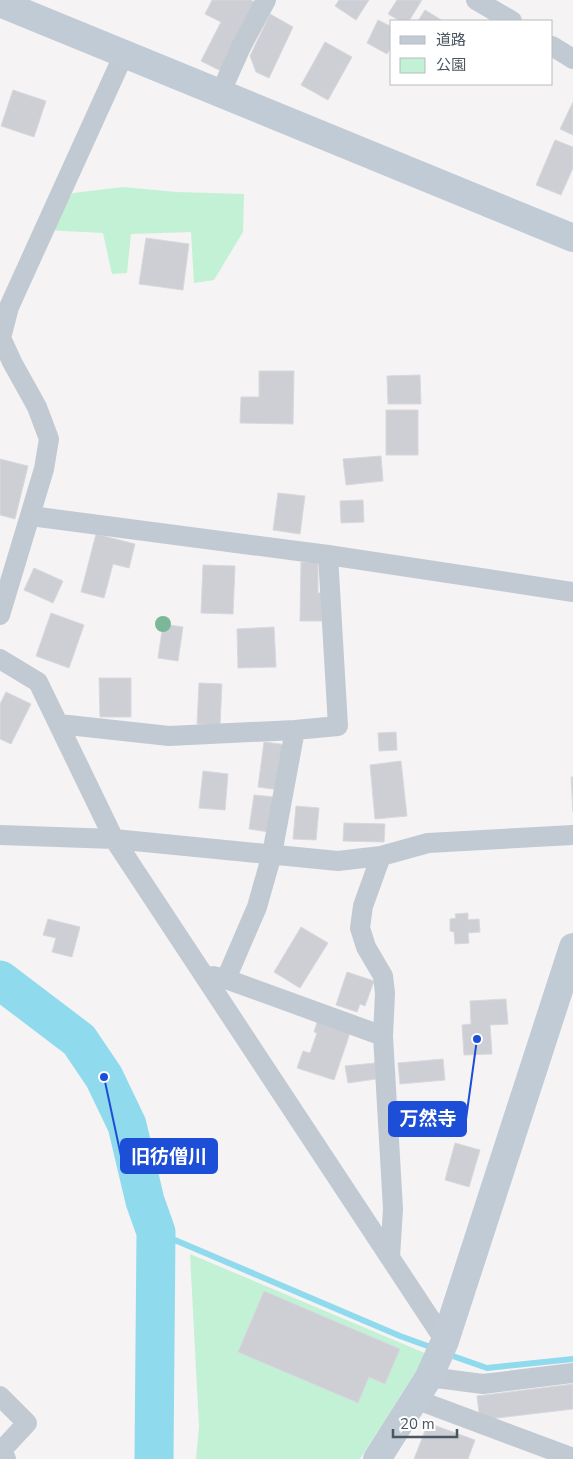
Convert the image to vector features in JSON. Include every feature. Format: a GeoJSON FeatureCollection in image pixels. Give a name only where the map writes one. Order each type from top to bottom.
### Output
{"type":"FeatureCollection","features":[{"type":"Feature","properties":{"kind":"street"},"geometry":{"type":"LineString","coordinates":[[220,94],[266,0]]}},
{"type":"Feature","properties":{"kind":"street"},"geometry":{"type":"LineString","coordinates":[[476,0],[510,20]]}},
{"type":"Feature","properties":{"kind":"street"},"geometry":{"type":"LineString","coordinates":[[0,3],[573,238]]}},
{"type":"Feature","properties":{"kind":"street"},"geometry":{"type":"LineString","coordinates":[[553,47],[573,59]]}},
{"type":"Feature","properties":{"kind":"street"},"geometry":{"type":"LineString","coordinates":[[0,615],[31,516],[44,469],[49,438],[37,407],[6,360],[1,338],[10,307],[124,54]]}},
{"type":"Feature","properties":{"kind":"street"},"geometry":{"type":"LineString","coordinates":[[31,516],[328,555],[573,592]]}},
{"type":"Feature","properties":{"kind":"street"},"geometry":{"type":"LineString","coordinates":[[58,724],[169,736],[338,726],[328,555]]}},
{"type":"Feature","properties":{"kind":"street"},"geometry":{"type":"LineString","coordinates":[[0,659],[38,682],[114,839],[390,1257],[434,1365],[573,1458]]}},
{"type":"Feature","properties":{"kind":"street"},"geometry":{"type":"LineString","coordinates":[[226,979],[257,907],[272,854],[295,730]]}},
{"type":"Feature","properties":{"kind":"street"},"geometry":{"type":"LineString","coordinates":[[0,835],[114,839],[338,861],[381,856],[428,843],[573,835]]}},
{"type":"Feature","properties":{"kind":"street"},"geometry":{"type":"LineString","coordinates":[[381,856],[363,906],[360,928],[366,947],[383,976],[385,993],[383,1036],[393,1209],[390,1257]]}},
{"type":"Feature","properties":{"kind":"street"},"geometry":{"type":"LineString","coordinates":[[377,1459],[434,1365],[573,947]]}},
{"type":"Feature","properties":{"kind":"street"},"geometry":{"type":"LineString","coordinates":[[203,975],[226,979],[383,1036]]}},
{"type":"Feature","properties":{"kind":"street"},"geometry":{"type":"LineString","coordinates":[[434,1365],[483,1384],[573,1373]]}},
{"type":"Feature","properties":{"kind":"street"},"geometry":{"type":"LineString","coordinates":[[0,1396],[27,1423],[2,1450],[6,1459]]}},
{"type":"Feature","properties":{"kind":"green space"},"geometry":{"type":"Polygon","coordinates":[[[123,187],[176,192],[244,194],[243,232],[214,280],[194,283],[191,232],[131,234],[127,273],[112,274],[103,233],[44,230],[73,193],[123,187]]]}},
{"type":"Feature","properties":{"kind":"green space"},"geometry":{"type":"Polygon","coordinates":[[[190,1254],[427,1354],[360,1459],[196,1459],[199,1426],[190,1254]]]}},
{"type":"Feature","properties":{"kind":"building"},"geometry":{"type":"Polygon","coordinates":[[[212,0],[251,0],[258,4],[223,72],[201,61],[221,22],[205,14],[212,0]]]}},
{"type":"Feature","properties":{"kind":"building"},"geometry":{"type":"Polygon","coordinates":[[[339,0],[369,0],[356,20],[335,6],[339,0]]]}},
{"type":"Feature","properties":{"kind":"building"},"geometry":{"type":"Polygon","coordinates":[[[397,0],[422,0],[410,20],[398,20],[388,14],[397,0]]]}},
{"type":"Feature","properties":{"kind":"building"},"geometry":{"type":"Polygon","coordinates":[[[425,10],[441,20],[419,20],[425,10]]]}},
{"type":"Feature","properties":{"kind":"building"},"geometry":{"type":"Polygon","coordinates":[[[270,14],[293,27],[269,78],[256,72],[250,56],[270,14]]]}},
{"type":"Feature","properties":{"kind":"building"},"geometry":{"type":"Polygon","coordinates":[[[378,20],[390,26],[390,49],[387,54],[367,43],[378,20]]]}},
{"type":"Feature","properties":{"kind":"building"},"geometry":{"type":"Polygon","coordinates":[[[325,42],[352,57],[328,100],[301,85],[325,42]]]}},
{"type":"Feature","properties":{"kind":"building"},"geometry":{"type":"Polygon","coordinates":[[[13,90],[46,101],[34,137],[1,126],[13,90]]]}},
{"type":"Feature","properties":{"kind":"building"},"geometry":{"type":"Polygon","coordinates":[[[573,102],[573,135],[560,129],[573,102]]]}},
{"type":"Feature","properties":{"kind":"building"},"geometry":{"type":"Polygon","coordinates":[[[555,140],[573,147],[573,168],[561,195],[536,185],[555,140]]]}},
{"type":"Feature","properties":{"kind":"building"},"geometry":{"type":"Polygon","coordinates":[[[146,238],[189,244],[183,290],[139,284],[146,238]]]}},
{"type":"Feature","properties":{"kind":"building"},"geometry":{"type":"Polygon","coordinates":[[[259,371],[294,371],[293,424],[240,423],[241,397],[259,397],[259,371]]]}},
{"type":"Feature","properties":{"kind":"building"},"geometry":{"type":"Polygon","coordinates":[[[420,375],[421,404],[388,404],[387,376],[420,375]]]}},
{"type":"Feature","properties":{"kind":"building"},"geometry":{"type":"Polygon","coordinates":[[[386,410],[418,410],[418,455],[386,455],[386,410]]]}},
{"type":"Feature","properties":{"kind":"building"},"geometry":{"type":"Polygon","coordinates":[[[381,456],[383,481],[346,485],[343,459],[381,456]]]}},
{"type":"Feature","properties":{"kind":"building"},"geometry":{"type":"Polygon","coordinates":[[[0,459],[28,466],[15,519],[0,515],[0,459]]]}},
{"type":"Feature","properties":{"kind":"building"},"geometry":{"type":"Polygon","coordinates":[[[278,493],[305,496],[300,534],[273,530],[278,493]]]}},
{"type":"Feature","properties":{"kind":"building"},"geometry":{"type":"Polygon","coordinates":[[[363,500],[364,522],[341,523],[340,501],[363,500]]]}},
{"type":"Feature","properties":{"kind":"building"},"geometry":{"type":"Polygon","coordinates":[[[96,534],[135,544],[129,568],[113,564],[104,598],[81,592],[96,534]]]}},
{"type":"Feature","properties":{"kind":"building"},"geometry":{"type":"Polygon","coordinates":[[[301,562],[318,563],[318,593],[327,593],[326,621],[300,621],[301,562]]]}},
{"type":"Feature","properties":{"kind":"building"},"geometry":{"type":"Polygon","coordinates":[[[203,565],[235,566],[233,614],[201,613],[203,565]]]}},
{"type":"Feature","properties":{"kind":"building"},"geometry":{"type":"Polygon","coordinates":[[[34,568],[63,581],[53,603],[24,590],[34,568]]]}},
{"type":"Feature","properties":{"kind":"building"},"geometry":{"type":"Polygon","coordinates":[[[51,613],[84,625],[69,668],[36,656],[51,613]]]}},
{"type":"Feature","properties":{"kind":"building"},"geometry":{"type":"Polygon","coordinates":[[[163,624],[183,627],[178,661],[158,658],[163,624]]]}},
{"type":"Feature","properties":{"kind":"building"},"geometry":{"type":"Polygon","coordinates":[[[274,627],[276,667],[238,668],[237,629],[274,627]]]}},
{"type":"Feature","properties":{"kind":"building"},"geometry":{"type":"Polygon","coordinates":[[[99,678],[131,678],[131,717],[100,717],[99,678]]]}},
{"type":"Feature","properties":{"kind":"building"},"geometry":{"type":"Polygon","coordinates":[[[199,683],[222,684],[220,725],[197,724],[199,683]]]}},
{"type":"Feature","properties":{"kind":"building"},"geometry":{"type":"Polygon","coordinates":[[[6,692],[31,704],[11,744],[0,739],[0,704],[6,692]]]}},
{"type":"Feature","properties":{"kind":"building"},"geometry":{"type":"Polygon","coordinates":[[[396,732],[397,750],[379,751],[378,733],[396,732]]]}},
{"type":"Feature","properties":{"kind":"building"},"geometry":{"type":"Polygon","coordinates":[[[264,742],[287,745],[280,790],[258,787],[264,742]]]}},
{"type":"Feature","properties":{"kind":"building"},"geometry":{"type":"Polygon","coordinates":[[[401,761],[407,816],[375,819],[370,765],[401,761]]]}},
{"type":"Feature","properties":{"kind":"building"},"geometry":{"type":"Polygon","coordinates":[[[203,771],[228,774],[225,810],[199,808],[203,771]]]}},
{"type":"Feature","properties":{"kind":"building"},"geometry":{"type":"Polygon","coordinates":[[[571,777],[573,777],[573,812],[571,777]]]}},
{"type":"Feature","properties":{"kind":"building"},"geometry":{"type":"Polygon","coordinates":[[[254,795],[275,797],[269,832],[249,829],[254,795]]]}},
{"type":"Feature","properties":{"kind":"building"},"geometry":{"type":"Polygon","coordinates":[[[296,806],[319,808],[316,840],[293,839],[296,806]]]}},
{"type":"Feature","properties":{"kind":"building"},"geometry":{"type":"Polygon","coordinates":[[[344,823],[385,824],[384,842],[343,841],[344,823]]]}},
{"type":"Feature","properties":{"kind":"building"},"geometry":{"type":"Polygon","coordinates":[[[468,913],[468,920],[479,919],[480,932],[468,933],[469,943],[455,944],[454,932],[450,931],[450,919],[456,918],[455,914],[468,913]]]}},
{"type":"Feature","properties":{"kind":"building"},"geometry":{"type":"Polygon","coordinates":[[[48,919],[80,927],[72,957],[52,952],[56,938],[43,935],[48,919]]]}},
{"type":"Feature","properties":{"kind":"building"},"geometry":{"type":"Polygon","coordinates":[[[301,927],[328,943],[300,988],[274,972],[301,927]]]}},
{"type":"Feature","properties":{"kind":"building"},"geometry":{"type":"Polygon","coordinates":[[[347,972],[374,981],[365,1006],[360,1004],[357,1012],[336,1005],[347,972]]]}},
{"type":"Feature","properties":{"kind":"building"},"geometry":{"type":"Polygon","coordinates":[[[506,999],[508,1024],[490,1025],[492,1054],[464,1055],[462,1025],[471,1024],[470,1001],[506,999]]]}},
{"type":"Feature","properties":{"kind":"building"},"geometry":{"type":"Polygon","coordinates":[[[318,1019],[351,1030],[334,1080],[297,1068],[303,1051],[310,1053],[317,1033],[314,1032],[318,1019]]]}},
{"type":"Feature","properties":{"kind":"building"},"geometry":{"type":"Polygon","coordinates":[[[443,1059],[445,1080],[400,1084],[398,1063],[443,1059]]]}},
{"type":"Feature","properties":{"kind":"building"},"geometry":{"type":"Polygon","coordinates":[[[375,1063],[376,1079],[348,1083],[345,1066],[375,1063]]]}},
{"type":"Feature","properties":{"kind":"building"},"geometry":{"type":"Polygon","coordinates":[[[455,1143],[480,1150],[469,1187],[445,1180],[455,1143]]]}},
{"type":"Feature","properties":{"kind":"building"},"geometry":{"type":"Polygon","coordinates":[[[264,1291],[400,1349],[385,1384],[369,1377],[358,1403],[238,1352],[264,1291]]]}},
{"type":"Feature","properties":{"kind":"building"},"geometry":{"type":"Polygon","coordinates":[[[573,1384],[573,1409],[480,1420],[477,1396],[573,1384]]]}},
{"type":"Feature","properties":{"kind":"building"},"geometry":{"type":"Polygon","coordinates":[[[428,1423],[475,1440],[468,1459],[414,1459],[428,1423]]]}},
{"type":"Feature","properties":{"kind":"waterway"},"geometry":{"type":"LineString","coordinates":[[0,980],[79,1040],[104,1077],[127,1125],[145,1201],[156,1232],[154,1459]]}},
{"type":"Feature","properties":{"kind":"waterway"},"geometry":{"type":"LineString","coordinates":[[156,1232],[400,1336],[436,1349]]}},
{"type":"Feature","properties":{"kind":"waterway"},"geometry":{"type":"LineString","coordinates":[[447,1354],[487,1368],[573,1359]]}},
{"type":"Feature","properties":{"kind":"place","name":"万然寺"},"geometry":{"type":"Point","coordinates":[477,1039]}},
{"type":"Feature","properties":{"kind":"place","name":"旧彷僧川"},"geometry":{"type":"Point","coordinates":[104,1077]}}]}
